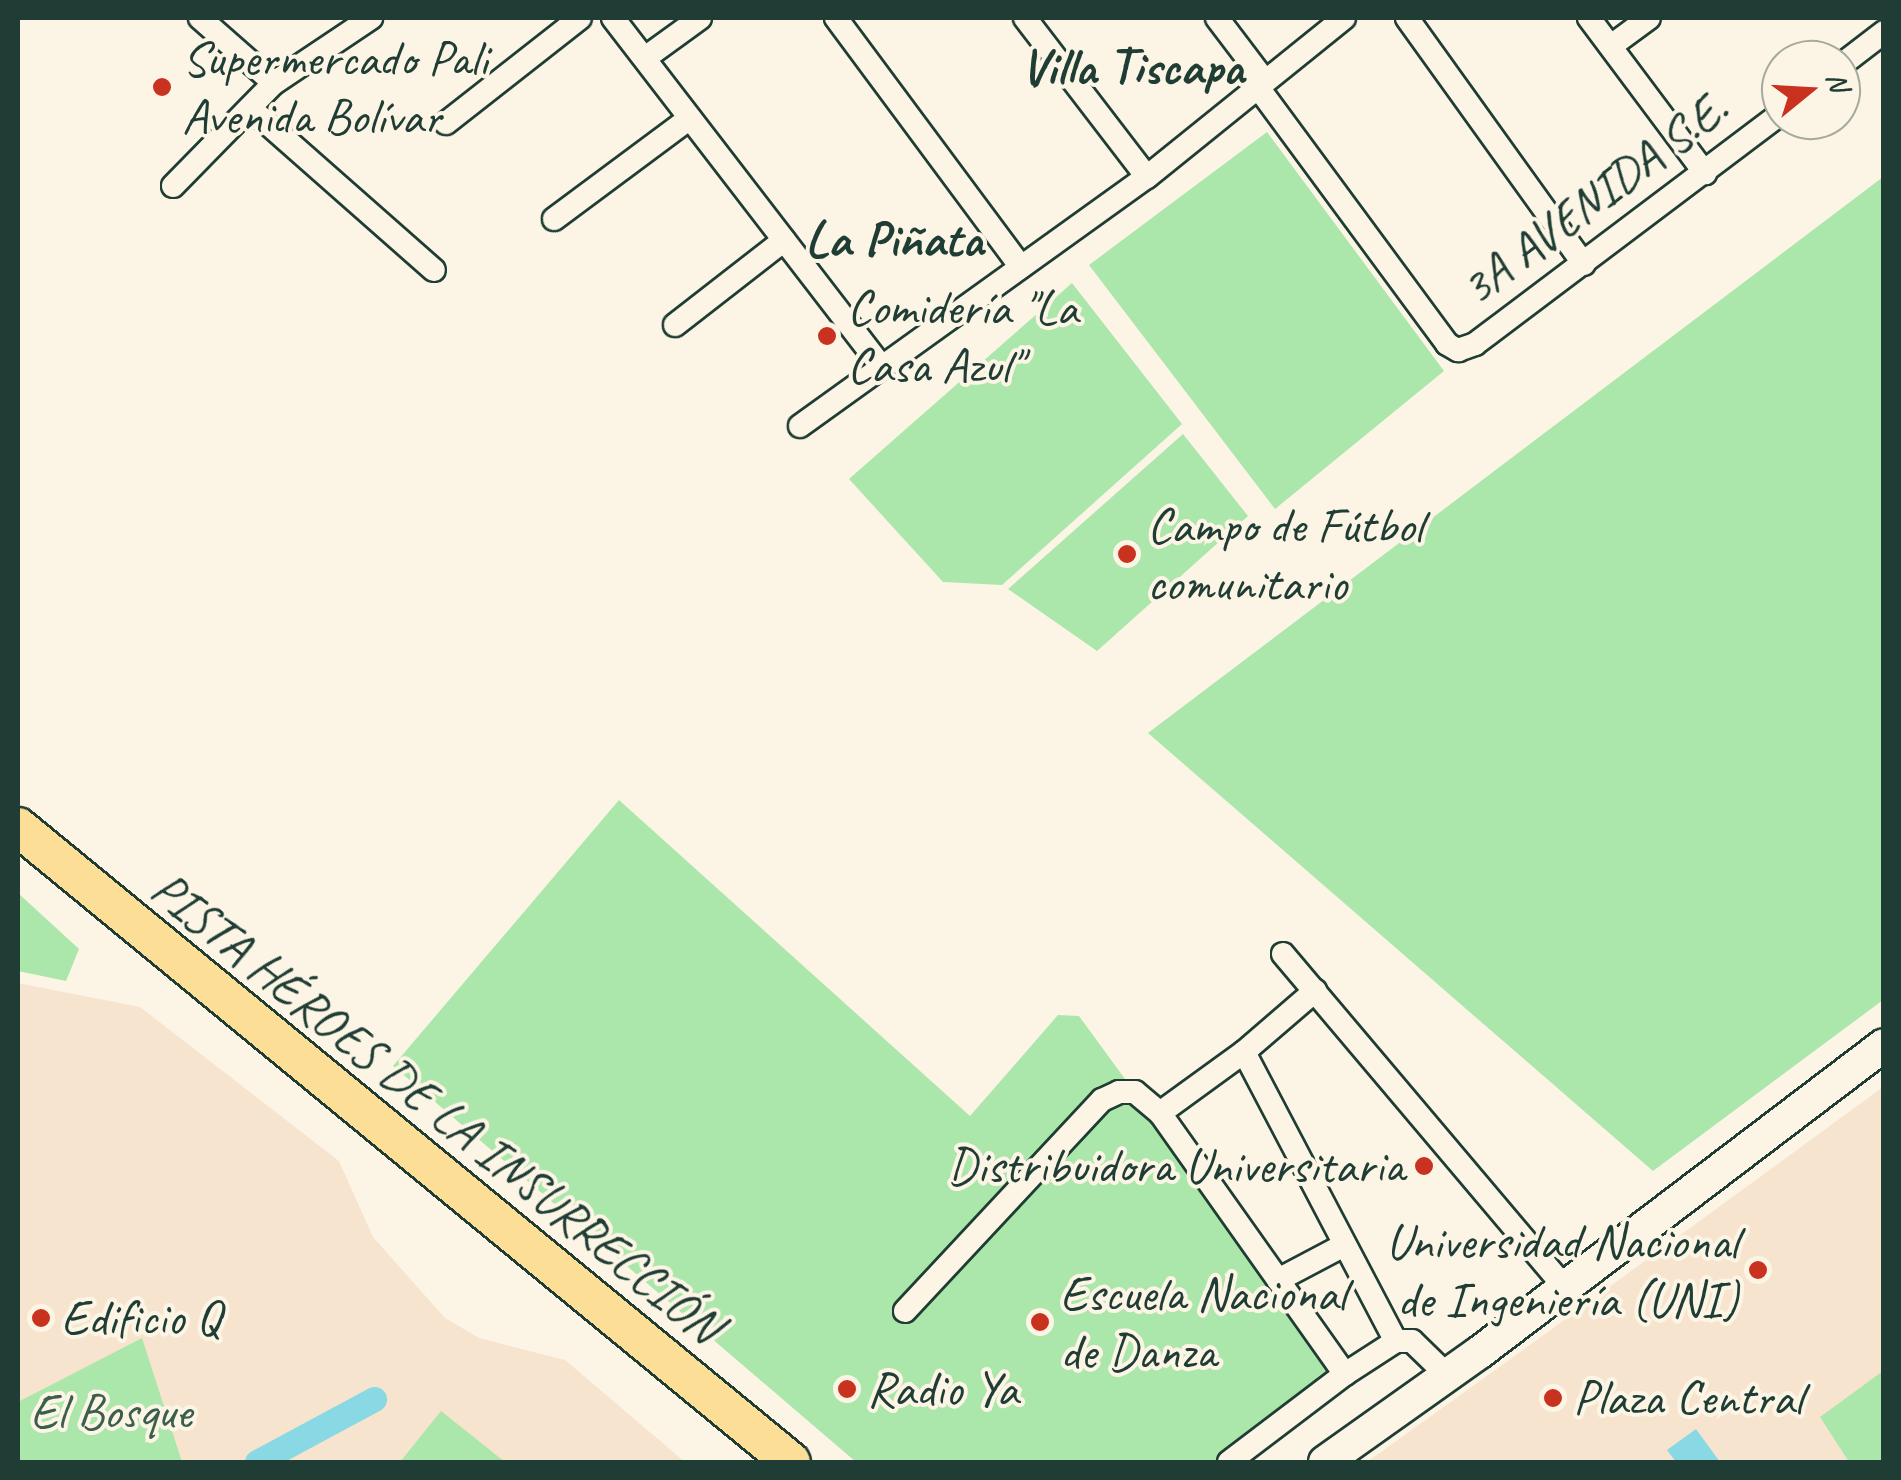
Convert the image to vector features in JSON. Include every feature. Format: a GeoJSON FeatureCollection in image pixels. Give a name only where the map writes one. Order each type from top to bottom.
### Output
{"type":"FeatureCollection","features":[{"type":"Feature","properties":{"kind":"main road","name":"PISTA HÉROES DE LA INSURRECCIÓN"},"geometry":{"type":"LineString","coordinates":[[18,827],[791,1462]]}},
{"type":"Feature","properties":{"kind":"main road","name":"PISTA HÉROES DE LA INSURRECCIÓN"},"geometry":{"type":"LineString","coordinates":[[18,856],[750,1462]]}},
{"type":"Feature","properties":{"kind":"street"},"geometry":{"type":"LineString","coordinates":[[200,18],[274,83]]}},
{"type":"Feature","properties":{"kind":"street"},"geometry":{"type":"LineString","coordinates":[[172,186],[274,83],[371,18]]}},
{"type":"Feature","properties":{"kind":"street"},"geometry":{"type":"LineString","coordinates":[[446,123],[580,18]]}},
{"type":"Feature","properties":{"kind":"street"},"geometry":{"type":"LineString","coordinates":[[614,18],[882,366]]}},
{"type":"Feature","properties":{"kind":"street"},"geometry":{"type":"LineString","coordinates":[[645,58],[700,18]]}},
{"type":"Feature","properties":{"kind":"street"},"geometry":{"type":"LineString","coordinates":[[836,18],[1020,267]]}},
{"type":"Feature","properties":{"kind":"street"},"geometry":{"type":"LineString","coordinates":[[1026,18],[1148,176]]}},
{"type":"Feature","properties":{"kind":"street"},"geometry":{"type":"LineString","coordinates":[[1217,18],[1261,83]]}},
{"type":"Feature","properties":{"kind":"street"},"geometry":{"type":"LineString","coordinates":[[800,426],[1148,176],[1344,18]]}},
{"type":"Feature","properties":{"kind":"street"},"geometry":{"type":"LineString","coordinates":[[1408,18],[1584,264]]}},
{"type":"Feature","properties":{"kind":"street"},"geometry":{"type":"LineString","coordinates":[[1589,18],[1704,174]]}},
{"type":"Feature","properties":{"kind":"street"},"geometry":{"type":"LineString","coordinates":[[1612,46],[1649,18]]}},
{"type":"Feature","properties":{"kind":"street"},"geometry":{"type":"LineString","coordinates":[[1861,50],[1884,32]]}},
{"type":"Feature","properties":{"kind":"street","name":"3A AVENIDA S.E."},"geometry":{"type":"LineString","coordinates":[[1261,83],[1447,344],[1458,350],[1475,344],[1761,129]]}},
{"type":"Feature","properties":{"kind":"street"},"geometry":{"type":"LineString","coordinates":[[250,108],[434,270]]}},
{"type":"Feature","properties":{"kind":"street"},"geometry":{"type":"LineString","coordinates":[[554,220],[690,118]]}},
{"type":"Feature","properties":{"kind":"street"},"geometry":{"type":"LineString","coordinates":[[675,325],[784,240]]}},
{"type":"Feature","properties":{"kind":"street"},"geometry":{"type":"LineString","coordinates":[[1283,954],[1564,1286]]}},
{"type":"Feature","properties":{"kind":"street"},"geometry":{"type":"LineString","coordinates":[[1160,1113],[1244,1052],[1315,991]]}},
{"type":"Feature","properties":{"kind":"street"},"geometry":{"type":"LineString","coordinates":[[1325,1462],[1884,1045]]}},
{"type":"Feature","properties":{"kind":"street"},"geometry":{"type":"LineString","coordinates":[[1244,1052],[1396,1342]]}},
{"type":"Feature","properties":{"kind":"street"},"geometry":{"type":"LineString","coordinates":[[905,1310],[1102,1100],[1119,1092],[1135,1092],[1160,1113],[1345,1374]]}},
{"type":"Feature","properties":{"kind":"street"},"geometry":{"type":"LineString","coordinates":[[1278,1280],[1344,1245]]}},
{"type":"Feature","properties":{"kind":"street"},"geometry":{"type":"LineString","coordinates":[[1230,1462],[1345,1374],[1396,1342],[1412,1341],[1446,1375]]}},
{"type":"Feature","properties":{"kind":"shaded area"},"geometry":{"type":"Polygon","coordinates":[[[18,983],[140,1007],[339,1161],[373,1237],[445,1318],[479,1338],[565,1360],[685,1462],[18,1462],[18,983]]]}},
{"type":"Feature","properties":{"kind":"shaded area","name":"Universidad Nacional de Ingeniería (UNI)"},"geometry":{"type":"Polygon","coordinates":[[[1883,1087],[1883,1462],[1367,1462],[1523,1350],[1883,1087]]]}},
{"type":"Feature","properties":{"kind":"green space"},"geometry":{"type":"Polygon","coordinates":[[[1267,132],[1444,371],[1275,509],[1089,265],[1267,132]]]}},
{"type":"Feature","properties":{"kind":"green space"},"geometry":{"type":"Polygon","coordinates":[[[1883,177],[1883,1000],[1653,1171],[1148,733],[1883,177]]]}},
{"type":"Feature","properties":{"kind":"green space"},"geometry":{"type":"Polygon","coordinates":[[[1072,283],[1182,424],[1002,585],[943,582],[849,479],[1072,283]]]}},
{"type":"Feature","properties":{"kind":"green space","name":"Campo de Fútbol comunitario"},"geometry":{"type":"Polygon","coordinates":[[[1183,434],[1248,516],[1097,651],[1008,589],[1183,434]]]}},
{"type":"Feature","properties":{"kind":"green space"},"geometry":{"type":"Polygon","coordinates":[[[619,800],[970,1116],[1058,1015],[1079,1016],[1339,1372],[1234,1462],[856,1462],[393,1066],[619,800]]]}},
{"type":"Feature","properties":{"kind":"green space"},"geometry":{"type":"Polygon","coordinates":[[[18,893],[79,949],[66,981],[18,971],[18,893]]]}},
{"type":"Feature","properties":{"kind":"green space","name":"El Bosque"},"geometry":{"type":"Polygon","coordinates":[[[142,1338],[182,1462],[18,1462],[18,1402],[142,1338]]]}},
{"type":"Feature","properties":{"kind":"green space"},"geometry":{"type":"Polygon","coordinates":[[[1883,1371],[1883,1462],[1849,1462],[1820,1417],[1883,1371]]]}},
{"type":"Feature","properties":{"kind":"green space"},"geometry":{"type":"Polygon","coordinates":[[[441,1411],[505,1462],[400,1462],[441,1411]]]}},
{"type":"Feature","properties":{"kind":"water"},"geometry":{"type":"Polygon","coordinates":[[[1696,1429],[1720,1462],[1676,1462],[1667,1450],[1696,1429]]]}},
{"type":"Feature","properties":{"kind":"waterway"},"geometry":{"type":"LineString","coordinates":[[257,1462],[374,1399]]}},
{"type":"Feature","properties":{"kind":"place","name":"Supermercado Pali Avenida Bolívar"},"geometry":{"type":"Point","coordinates":[162,87]}},
{"type":"Feature","properties":{"kind":"place","name":"Comidería \"La Casa Azul\""},"geometry":{"type":"Point","coordinates":[827,336]}},
{"type":"Feature","properties":{"kind":"place","name":"Campo de Fútbol comunitario"},"geometry":{"type":"Point","coordinates":[1127,554]}},
{"type":"Feature","properties":{"kind":"place","name":"Distribuidora Universitaria"},"geometry":{"type":"Point","coordinates":[1424,1166]}},
{"type":"Feature","properties":{"kind":"place","name":"Universidad Nacional de Ingeniería (UNI)"},"geometry":{"type":"Point","coordinates":[1758,1270]}},
{"type":"Feature","properties":{"kind":"place","name":"Edificio Q"},"geometry":{"type":"Point","coordinates":[41,1318]}},
{"type":"Feature","properties":{"kind":"place","name":"Escuela Nacional de Danza"},"geometry":{"type":"Point","coordinates":[1040,1322]}},
{"type":"Feature","properties":{"kind":"place","name":"Radio Ya"},"geometry":{"type":"Point","coordinates":[847,1389]}},
{"type":"Feature","properties":{"kind":"place","name":"Plaza Central"},"geometry":{"type":"Point","coordinates":[1553,1398]}},
{"type":"Feature","properties":{"kind":"district","name":"Villa Tiscapa"},"geometry":{"type":"Point","coordinates":[1132,68]}},
{"type":"Feature","properties":{"kind":"district","name":"La Piñata"},"geometry":{"type":"Point","coordinates":[894,240]}}]}
